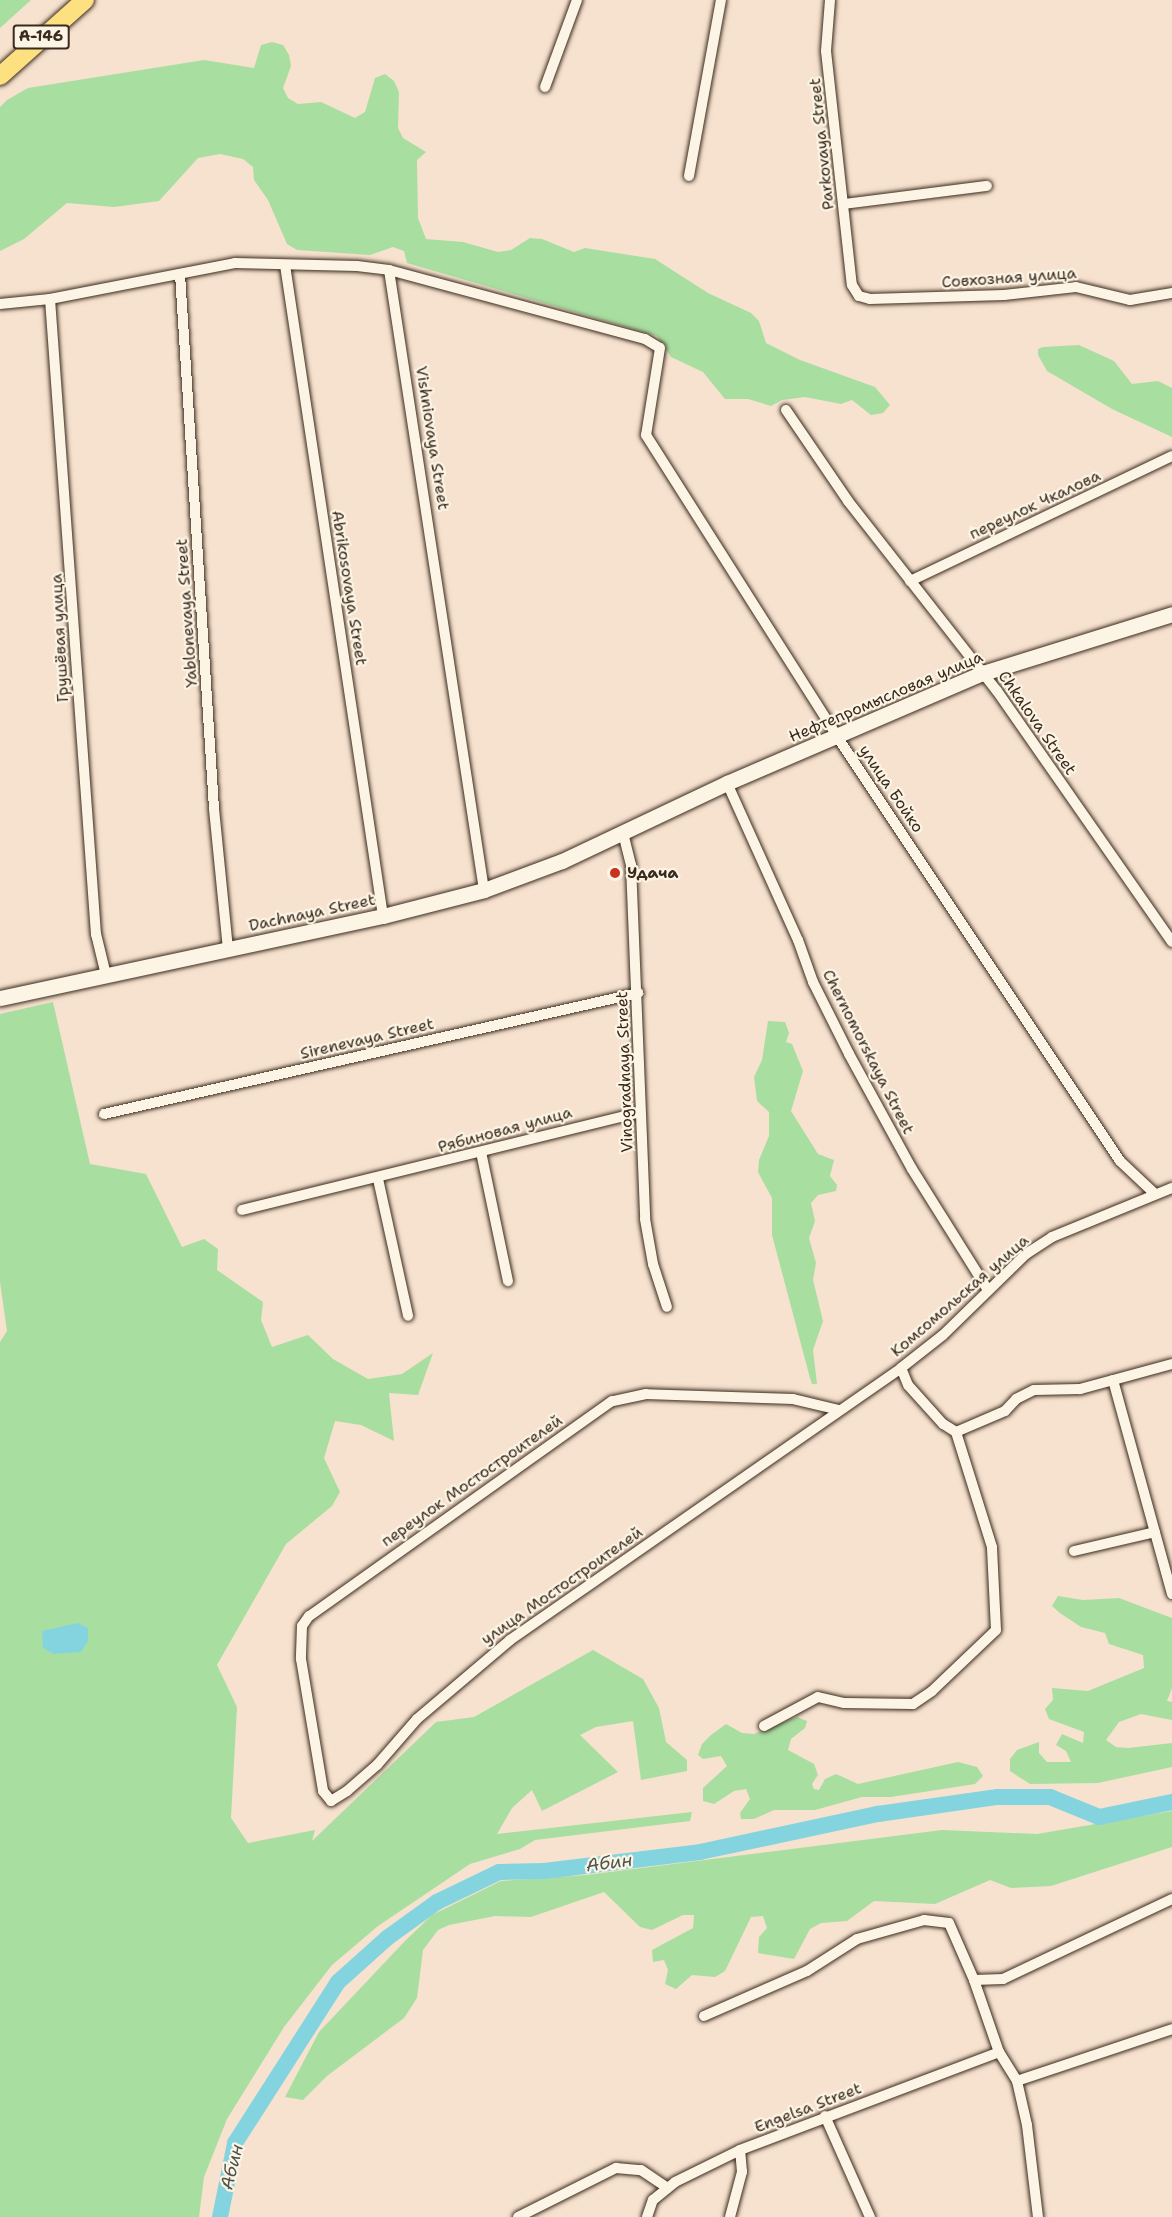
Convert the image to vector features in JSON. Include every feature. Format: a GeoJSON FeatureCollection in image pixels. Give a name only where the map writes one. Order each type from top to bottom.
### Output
{"type":"FeatureCollection","features":[{"type":"Feature","properties":{"kind":"highway","name":"А-146"},"geometry":{"type":"LineString","coordinates":[[0,76],[85,0]]}},
{"type":"Feature","properties":{"kind":"main road","name":"Нефтепромысловая улица"},"geometry":{"type":"LineString","coordinates":[[623,833],[727,783],[838,738],[982,673],[1172,614]]}},
{"type":"Feature","properties":{"kind":"main road","name":"Dachnaya Street"},"geometry":{"type":"LineString","coordinates":[[0,998],[383,916],[484,890],[623,833]]}},
{"type":"Feature","properties":{"kind":"street"},"geometry":{"type":"LineString","coordinates":[[545,87],[577,0]]}},
{"type":"Feature","properties":{"kind":"street"},"geometry":{"type":"LineString","coordinates":[[689,176],[721,0]]}},
{"type":"Feature","properties":{"kind":"street","name":"Parkovaya Street"},"geometry":{"type":"LineString","coordinates":[[830,0],[826,51],[852,285]]}},
{"type":"Feature","properties":{"kind":"street"},"geometry":{"type":"LineString","coordinates":[[844,204],[987,186]]}},
{"type":"Feature","properties":{"kind":"street"},"geometry":{"type":"LineString","coordinates":[[0,304],[50,298],[235,263],[389,270]]}},
{"type":"Feature","properties":{"kind":"street","name":"Abrikosovaya Street"},"geometry":{"type":"LineString","coordinates":[[285,265],[383,916]]}},
{"type":"Feature","properties":{"kind":"street","name":"улица Бойко"},"geometry":{"type":"LineString","coordinates":[[389,270],[645,339],[660,348],[646,435],[752,597],[838,738],[1120,1161],[1154,1192]]}},
{"type":"Feature","properties":{"kind":"street","name":"Vishniovaya Street"},"geometry":{"type":"LineString","coordinates":[[389,270],[484,890]]}},
{"type":"Feature","properties":{"kind":"street","name":"Yablonevaya Street"},"geometry":{"type":"LineString","coordinates":[[180,274],[214,809],[228,950]]}},
{"type":"Feature","properties":{"kind":"street","name":"Совхозная улица"},"geometry":{"type":"LineString","coordinates":[[852,285],[859,296],[870,299],[1004,295],[1076,287],[1130,300],[1172,293]]}},
{"type":"Feature","properties":{"kind":"street","name":"Грушёвая улица"},"geometry":{"type":"LineString","coordinates":[[50,298],[96,934],[106,975]]}},
{"type":"Feature","properties":{"kind":"street","name":"Chkalova Street"},"geometry":{"type":"LineString","coordinates":[[786,410],[848,501],[982,673],[1172,942]]}},
{"type":"Feature","properties":{"kind":"street","name":"переулок Чкалова"},"geometry":{"type":"LineString","coordinates":[[910,580],[1172,456]]}},
{"type":"Feature","properties":{"kind":"street","name":"Chernomorskaya Street"},"geometry":{"type":"LineString","coordinates":[[727,783],[798,940],[813,982],[849,1054],[912,1169],[988,1290]]}},
{"type":"Feature","properties":{"kind":"street","name":"Vinogradnaya Street"},"geometry":{"type":"LineString","coordinates":[[623,833],[631,865],[638,993],[645,1219],[653,1264],[667,1307]]}},
{"type":"Feature","properties":{"kind":"street","name":"Sirenevaya Street"},"geometry":{"type":"LineString","coordinates":[[104,1114],[638,993]]}},
{"type":"Feature","properties":{"kind":"street","name":"Рябиновая улица"},"geometry":{"type":"LineString","coordinates":[[242,1210],[378,1179],[640,1112]]}},
{"type":"Feature","properties":{"kind":"street"},"geometry":{"type":"LineString","coordinates":[[481,1152],[508,1281]]}},
{"type":"Feature","properties":{"kind":"street"},"geometry":{"type":"LineString","coordinates":[[378,1179],[408,1316]]}},
{"type":"Feature","properties":{"kind":"street","name":"Комсомольская улица"},"geometry":{"type":"LineString","coordinates":[[839,1410],[902,1368],[1026,1254],[1052,1237],[1154,1192],[1172,1188]]}},
{"type":"Feature","properties":{"kind":"street"},"geometry":{"type":"LineString","coordinates":[[956,1432],[1005,1411],[1016,1399],[1034,1390],[1080,1389],[1172,1364]]}},
{"type":"Feature","properties":{"kind":"street"},"geometry":{"type":"LineString","coordinates":[[764,1726],[819,1696],[844,1703],[913,1704],[996,1630],[992,1547],[956,1432],[943,1424],[908,1385],[902,1368]]}},
{"type":"Feature","properties":{"kind":"street"},"geometry":{"type":"LineString","coordinates":[[1113,1380],[1172,1594]]}},
{"type":"Feature","properties":{"kind":"street","name":"переулок Мостостроителей"},"geometry":{"type":"LineString","coordinates":[[323,1791],[301,1659],[302,1626],[309,1616],[612,1401],[646,1394],[794,1399],[839,1410]]}},
{"type":"Feature","properties":{"kind":"street","name":"улица Мостостроителей"},"geometry":{"type":"LineString","coordinates":[[323,1791],[331,1801],[347,1791],[425,1712],[510,1640],[839,1410]]}},
{"type":"Feature","properties":{"kind":"street"},"geometry":{"type":"LineString","coordinates":[[1074,1551],[1155,1532]]}},
{"type":"Feature","properties":{"kind":"street"},"geometry":{"type":"LineString","coordinates":[[974,1980],[1003,1979],[1172,1899]]}},
{"type":"Feature","properties":{"kind":"street"},"geometry":{"type":"LineString","coordinates":[[704,2016],[807,1971],[857,1939],[924,1920],[949,1923],[974,1980],[999,2052],[1017,2081],[1038,2217]]}},
{"type":"Feature","properties":{"kind":"street"},"geometry":{"type":"LineString","coordinates":[[1017,2081],[1172,2029]]}},
{"type":"Feature","properties":{"kind":"street","name":"Engelsa Street"},"geometry":{"type":"LineString","coordinates":[[646,2217],[653,2200],[668,2188],[740,2150],[999,2052]]}},
{"type":"Feature","properties":{"kind":"street"},"geometry":{"type":"LineString","coordinates":[[825,2116],[870,2217]]}},
{"type":"Feature","properties":{"kind":"street"},"geometry":{"type":"LineString","coordinates":[[730,2217],[742,2172],[740,2150]]}},
{"type":"Feature","properties":{"kind":"street"},"geometry":{"type":"LineString","coordinates":[[518,2217],[616,2168],[640,2169],[668,2188]]}},
{"type":"Feature","properties":{"kind":"green space"},"geometry":{"type":"Polygon","coordinates":[[[0,0],[31,0],[0,28],[0,0]]]}},
{"type":"Feature","properties":{"kind":"green space"},"geometry":{"type":"Polygon","coordinates":[[[272,42],[283,45],[289,55],[291,66],[283,88],[288,98],[298,104],[321,102],[355,118],[365,112],[375,78],[385,74],[394,81],[399,92],[398,128],[403,138],[426,152],[417,160],[418,218],[426,239],[463,242],[498,252],[511,250],[530,238],[542,239],[574,252],[585,248],[655,259],[708,293],[751,313],[759,321],[766,343],[800,360],[875,387],[890,405],[883,413],[871,415],[852,400],[841,404],[805,397],[782,400],[771,406],[748,399],[725,399],[703,372],[671,357],[657,336],[407,263],[404,251],[393,247],[370,255],[297,250],[287,244],[268,200],[254,180],[253,167],[243,159],[220,154],[198,158],[159,201],[114,207],[67,203],[24,239],[0,251],[0,107],[7,100],[28,88],[204,60],[254,68],[261,45],[272,42]]]}},
{"type":"Feature","properties":{"kind":"green space"},"geometry":{"type":"Polygon","coordinates":[[[1079,345],[1114,361],[1132,384],[1158,381],[1172,388],[1172,437],[1112,409],[1047,371],[1038,355],[1038,349],[1043,347],[1079,345]]]}},
{"type":"Feature","properties":{"kind":"green space"},"geometry":{"type":"Polygon","coordinates":[[[53,1002],[90,1164],[146,1174],[182,1247],[204,1239],[218,1249],[217,1270],[263,1302],[261,1320],[272,1347],[308,1335],[333,1359],[368,1379],[402,1374],[433,1353],[418,1395],[389,1393],[394,1441],[361,1425],[335,1421],[324,1458],[340,1492],[332,1506],[286,1544],[217,1665],[237,1707],[231,1818],[248,1843],[315,1830],[312,1841],[436,1722],[474,1717],[593,1650],[643,1679],[659,1708],[666,1742],[687,1760],[687,1771],[641,1780],[633,1721],[596,1727],[580,1735],[618,1772],[542,1811],[532,1790],[512,1808],[497,1834],[692,1812],[690,1821],[535,1840],[520,1849],[470,1864],[378,1926],[332,1965],[284,2027],[227,2119],[204,2177],[199,2217],[0,2217],[0,1342],[7,1331],[0,1282],[0,1014],[53,1002]]]}},
{"type":"Feature","properties":{"kind":"green space"},"geometry":{"type":"Polygon","coordinates":[[[768,1021],[785,1022],[789,1033],[786,1042],[792,1044],[803,1071],[791,1111],[818,1154],[834,1160],[830,1176],[837,1185],[836,1191],[818,1195],[811,1203],[815,1221],[809,1238],[816,1263],[813,1280],[823,1321],[813,1350],[817,1384],[812,1384],[810,1378],[772,1235],[772,1198],[758,1172],[759,1160],[769,1136],[769,1112],[757,1101],[754,1077],[762,1060],[768,1021]]]}},
{"type":"Feature","properties":{"kind":"green space"},"geometry":{"type":"Polygon","coordinates":[[[1058,1596],[1083,1600],[1119,1598],[1172,1618],[1172,1688],[1167,1701],[1172,1702],[1172,1720],[1141,1714],[1119,1722],[1106,1740],[1116,1747],[1128,1748],[1172,1743],[1172,1767],[1098,1783],[1030,1784],[1010,1771],[1010,1759],[1017,1750],[1039,1742],[1039,1753],[1047,1762],[1071,1762],[1066,1751],[1056,1745],[1062,1734],[1083,1743],[1084,1732],[1049,1719],[1045,1709],[1053,1700],[1052,1688],[1088,1691],[1144,1668],[1143,1655],[1109,1644],[1105,1633],[1081,1627],[1060,1613],[1052,1606],[1058,1596]]]}},
{"type":"Feature","properties":{"kind":"green space"},"geometry":{"type":"Polygon","coordinates":[[[797,1717],[807,1721],[805,1728],[791,1739],[788,1750],[814,1764],[818,1775],[812,1784],[814,1789],[819,1790],[825,1779],[836,1774],[858,1784],[958,1762],[977,1767],[983,1776],[975,1784],[891,1797],[862,1797],[815,1810],[774,1810],[754,1819],[741,1819],[740,1813],[750,1799],[746,1789],[734,1791],[714,1804],[703,1801],[703,1788],[727,1766],[721,1756],[703,1759],[698,1755],[702,1744],[711,1735],[726,1724],[742,1733],[754,1734],[797,1717]]]}},
{"type":"Feature","properties":{"kind":"green space"},"geometry":{"type":"Polygon","coordinates":[[[1172,1811],[1172,1847],[1051,1886],[1011,1888],[990,1880],[935,1904],[874,1901],[847,1921],[821,1923],[810,1929],[794,1959],[758,1953],[759,1937],[767,1928],[763,1916],[751,1917],[725,1971],[715,1977],[692,1975],[676,1989],[665,1984],[668,1970],[664,1960],[653,1962],[652,1950],[693,1928],[694,1915],[683,1915],[652,1930],[640,1927],[604,1892],[531,1917],[495,1916],[449,1925],[438,1930],[423,1950],[417,1998],[404,2018],[327,2076],[303,2100],[285,2097],[319,2032],[404,1942],[432,1915],[501,1881],[586,1875],[942,1830],[1037,1834],[1172,1811]]]}},
{"type":"Feature","properties":{"kind":"water"},"geometry":{"type":"Polygon","coordinates":[[[78,1623],[88,1628],[88,1641],[81,1652],[54,1654],[43,1648],[42,1631],[78,1623]]]}},
{"type":"Feature","properties":{"kind":"waterway","name":"Абин"},"geometry":{"type":"LineString","coordinates":[[220,2217],[235,2143],[338,1982],[387,1938],[437,1902],[499,1872],[544,1871],[700,1852],[878,1814],[998,1797],[1050,1797],[1099,1817],[1172,1802]]}},
{"type":"Feature","properties":{"kind":"place","name":"Удача"},"geometry":{"type":"Point","coordinates":[615,873]}}]}
